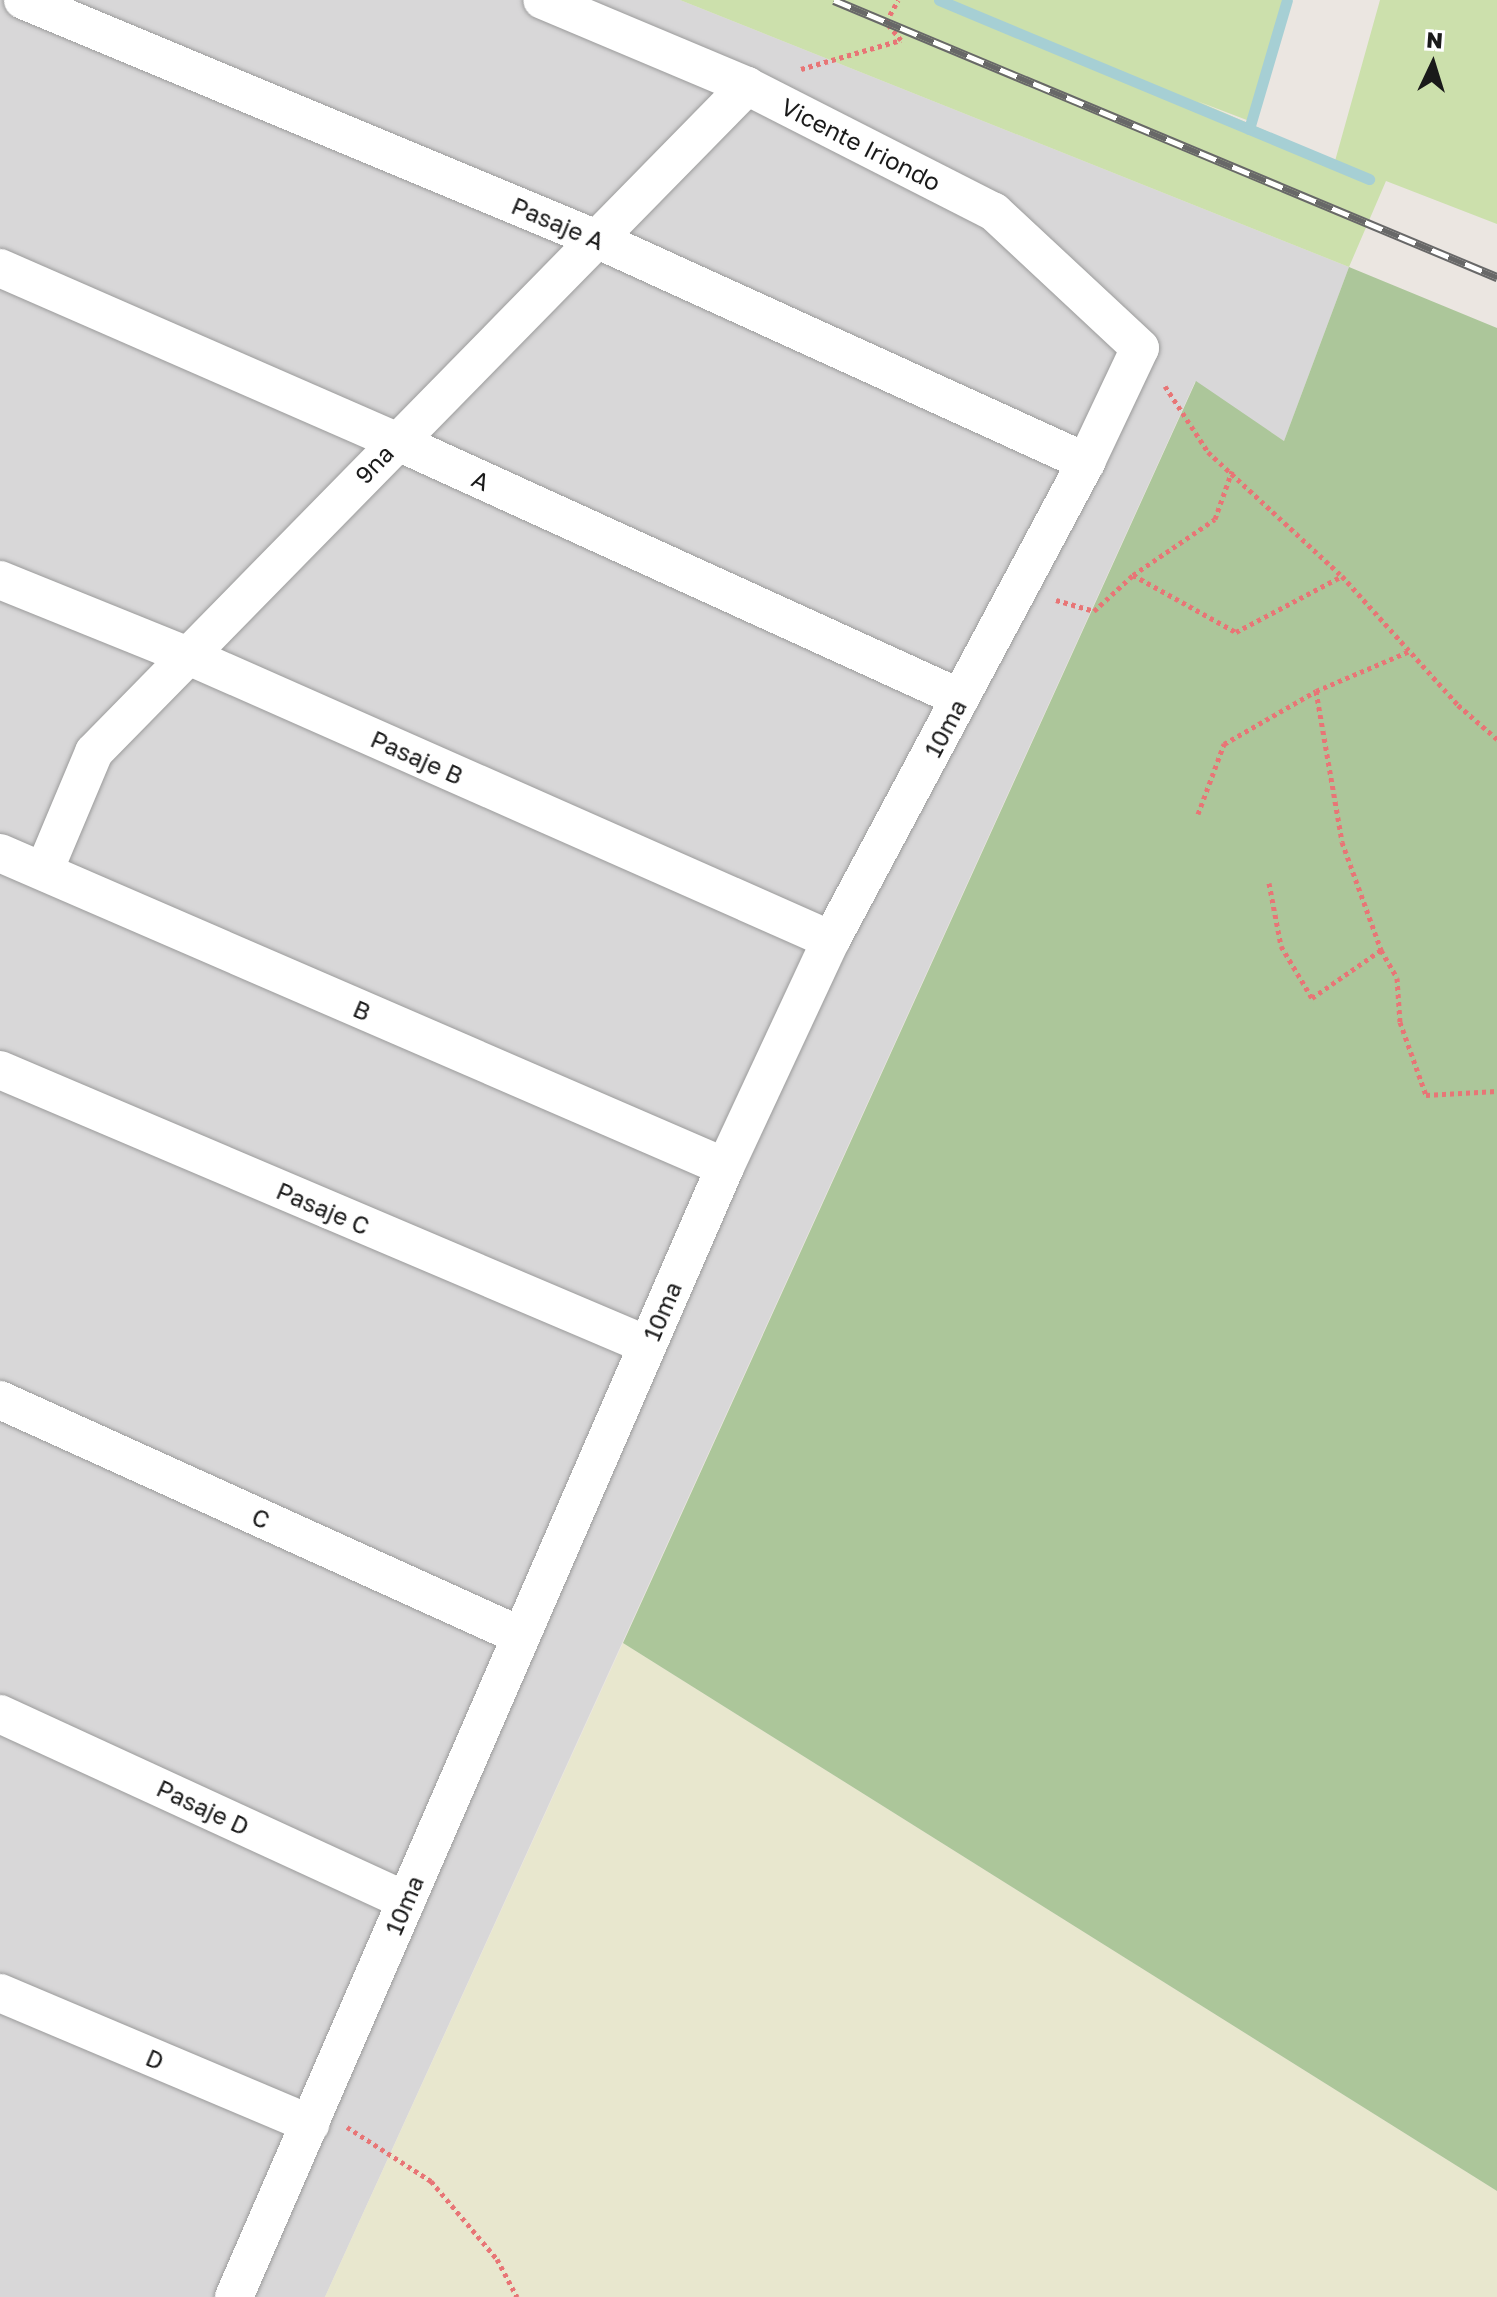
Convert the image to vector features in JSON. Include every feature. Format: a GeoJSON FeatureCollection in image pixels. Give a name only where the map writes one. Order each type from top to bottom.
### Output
{"type":"FeatureCollection","features":[{"type":"Feature","properties":{"kind":"street","name":"Pasaje A"},"geometry":{"type":"LineString","coordinates":[[23,0],[594,238],[1086,462]]}},
{"type":"Feature","properties":{"kind":"street","name":"Vicente Iriondo"},"geometry":{"type":"LineString","coordinates":[[542,0],[747,86],[994,212],[1140,348]]}},
{"type":"Feature","properties":{"kind":"street","name":"9na"},"geometry":{"type":"LineString","coordinates":[[44,871],[94,752],[191,657],[594,238],[747,86]]}},
{"type":"Feature","properties":{"kind":"street","name":"A"},"geometry":{"type":"LineString","coordinates":[[0,268],[396,441],[960,698]]}},
{"type":"Feature","properties":{"kind":"street","name":"10ma"},"geometry":{"type":"LineString","coordinates":[[234,2297],[725,1167],[831,940],[1086,462],[1140,348]]}},
{"type":"Feature","properties":{"kind":"street","name":"Pasaje B"},"geometry":{"type":"LineString","coordinates":[[0,580],[191,657],[831,940]]}},
{"type":"Feature","properties":{"kind":"street","name":"B"},"geometry":{"type":"LineString","coordinates":[[0,853],[725,1167]]}},
{"type":"Feature","properties":{"kind":"street","name":"Pasaje C"},"geometry":{"type":"LineString","coordinates":[[0,1070],[647,1345]]}},
{"type":"Feature","properties":{"kind":"street","name":"C"},"geometry":{"type":"LineString","coordinates":[[0,1400],[521,1636]]}},
{"type":"Feature","properties":{"kind":"street","name":"Pasaje D"},"geometry":{"type":"LineString","coordinates":[[0,1714],[406,1901]]}},
{"type":"Feature","properties":{"kind":"street","name":"D"},"geometry":{"type":"LineString","coordinates":[[0,1993],[310,2124]]}},
{"type":"Feature","properties":{"kind":"path"},"geometry":{"type":"LineString","coordinates":[[747,86],[901,40],[886,22],[898,0]]}},
{"type":"Feature","properties":{"kind":"path"},"geometry":{"type":"LineString","coordinates":[[1140,348],[1208,452],[1342,576],[1410,651],[1497,739]]}},
{"type":"Feature","properties":{"kind":"path"},"geometry":{"type":"LineString","coordinates":[[1019,589],[1094,611],[1133,575],[1215,519],[1232,471]]}},
{"type":"Feature","properties":{"kind":"path"},"geometry":{"type":"LineString","coordinates":[[1133,575],[1236,632],[1342,576]]}},
{"type":"Feature","properties":{"kind":"path"},"geometry":{"type":"LineString","coordinates":[[1198,814],[1224,744],[1316,691],[1410,651]]}},
{"type":"Feature","properties":{"kind":"path"},"geometry":{"type":"LineString","coordinates":[[1316,691],[1342,842],[1381,950],[1397,978],[1400,1022],[1426,1095],[1497,1091]]}},
{"type":"Feature","properties":{"kind":"path"},"geometry":{"type":"LineString","coordinates":[[1269,883],[1281,946],[1312,998],[1381,950]]}},
{"type":"Feature","properties":{"kind":"path"},"geometry":{"type":"LineString","coordinates":[[310,2124],[351,2127],[431,2181],[497,2259],[517,2297]]}},
{"type":"Feature","properties":{"kind":"shaded area"},"geometry":{"type":"Polygon","coordinates":[[[0,0],[680,0],[1349,267],[1284,441],[1195,382],[325,2297],[0,2297],[0,0]]]}},
{"type":"Feature","properties":{"kind":"green space"},"geometry":{"type":"Polygon","coordinates":[[[680,0],[1287,0],[1252,122],[1197,101],[1335,161],[1380,0],[1497,0],[1497,224],[1386,181],[1349,267],[680,0]]]}},
{"type":"Feature","properties":{"kind":"green space"},"geometry":{"type":"Polygon","coordinates":[[[1349,267],[1497,328],[1497,2191],[623,1643],[1196,381],[1284,441],[1349,267]]]}},
{"type":"Feature","properties":{"kind":"green space"},"geometry":{"type":"Polygon","coordinates":[[[623,1643],[1497,2191],[1497,2297],[325,2297],[623,1643]]]}},
{"type":"Feature","properties":{"kind":"waterway"},"geometry":{"type":"LineString","coordinates":[[939,0],[1369,179]]}},
{"type":"Feature","properties":{"kind":"waterway"},"geometry":{"type":"LineString","coordinates":[[1249,129],[1287,0]]}},
{"type":"Feature","properties":{"kind":"railway"},"geometry":{"type":"LineString","coordinates":[[834,0],[1497,277]]}}]}
